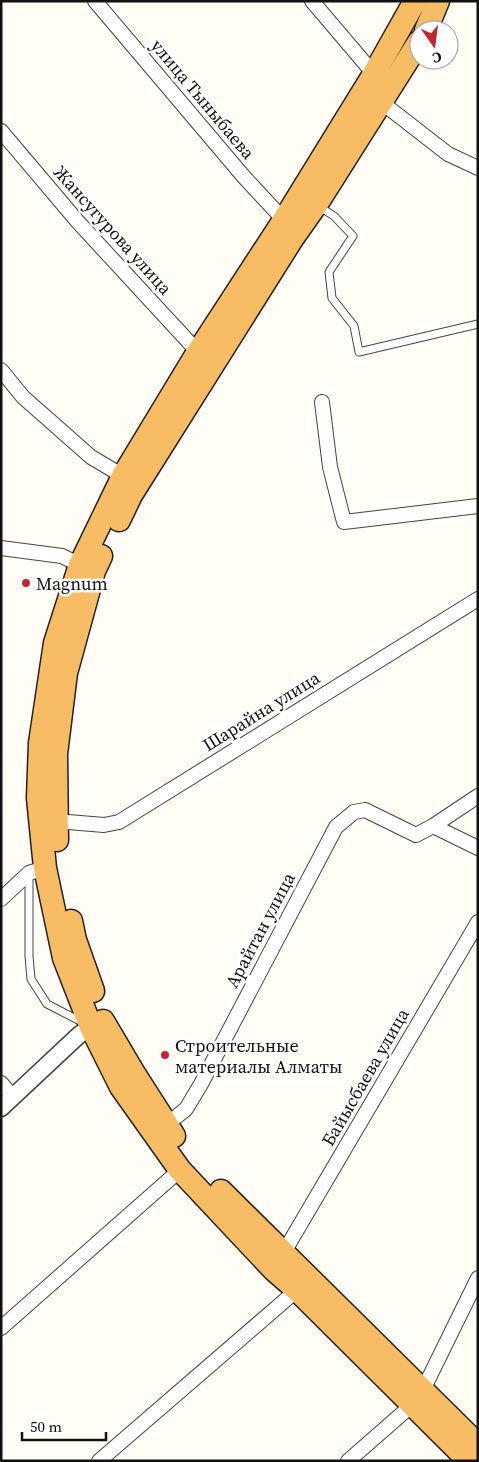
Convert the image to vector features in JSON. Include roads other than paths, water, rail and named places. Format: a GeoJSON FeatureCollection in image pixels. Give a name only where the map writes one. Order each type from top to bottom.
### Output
{"type":"FeatureCollection","features":[{"type":"Feature","properties":{"kind":"highway"},"geometry":{"type":"LineString","coordinates":[[415,1],[382,87],[316,205],[292,239],[131,495],[94,571],[66,673],[56,754],[57,851],[75,940],[97,1024],[190,1157],[232,1204],[284,1252],[417,1397],[469,1461]]}},
{"type":"Feature","properties":{"kind":"highway"},"geometry":{"type":"LineString","coordinates":[[430,20],[438,1]]}},
{"type":"Feature","properties":{"kind":"highway"},"geometry":{"type":"LineString","coordinates":[[409,54],[382,87],[284,220],[198,352],[123,476],[80,565],[54,643],[40,743],[37,871],[64,958],[97,1024],[121,1087],[180,1170],[274,1270],[417,1397],[478,1445]]}},
{"type":"Feature","properties":{"kind":"street","name":"улица Тыныбаева"},"geometry":{"type":"LineString","coordinates":[[95,1],[244,177],[284,220]]}},
{"type":"Feature","properties":{"kind":"street"},"geometry":{"type":"LineString","coordinates":[[312,1],[382,87],[448,154],[478,168]]}},
{"type":"Feature","properties":{"kind":"street","name":"Жансугурова улица"},"geometry":{"type":"LineString","coordinates":[[1,131],[78,222],[198,352]]}},
{"type":"Feature","properties":{"kind":"street"},"geometry":{"type":"LineString","coordinates":[[1,370],[23,397],[91,457],[123,476]]}},
{"type":"Feature","properties":{"kind":"street"},"geometry":{"type":"LineString","coordinates":[[322,402],[330,467],[344,522],[478,506]]}},
{"type":"Feature","properties":{"kind":"street"},"geometry":{"type":"LineString","coordinates":[[1,548],[62,556],[80,565]]}},
{"type":"Feature","properties":{"kind":"street","name":"Шарайна улица"},"geometry":{"type":"LineString","coordinates":[[56,821],[104,825],[119,822],[478,599]]}},
{"type":"Feature","properties":{"kind":"street"},"geometry":{"type":"LineString","coordinates":[[433,826],[478,796]]}},
{"type":"Feature","properties":{"kind":"street","name":"Арайтан улица"},"geometry":{"type":"LineString","coordinates":[[166,1125],[186,1109],[201,1084],[336,827],[354,812],[365,810],[416,835],[433,826]]}},
{"type":"Feature","properties":{"kind":"street"},"geometry":{"type":"LineString","coordinates":[[433,826],[478,848]]}},
{"type":"Feature","properties":{"kind":"street"},"geometry":{"type":"LineString","coordinates":[[1,899],[37,871]]}},
{"type":"Feature","properties":{"kind":"street","name":"Байысбаева улица"},"geometry":{"type":"LineString","coordinates":[[284,1252],[478,922]]}},
{"type":"Feature","properties":{"kind":"street"},"geometry":{"type":"LineString","coordinates":[[1,1083],[7,1103],[79,1035],[97,1024]]}},
{"type":"Feature","properties":{"kind":"street"},"geometry":{"type":"LineString","coordinates":[[1,1328],[180,1170]]}},
{"type":"Feature","properties":{"kind":"street"},"geometry":{"type":"LineString","coordinates":[[348,1461],[417,1397],[478,1278]]}},
{"type":"Feature","properties":{"kind":"street"},"geometry":{"type":"LineString","coordinates":[[100,1461],[297,1290]]}},
{"type":"Feature","properties":{"kind":"lane"},"geometry":{"type":"LineString","coordinates":[[316,205],[334,216],[353,236],[329,272],[332,298],[354,326],[359,352],[478,324]]}},
{"type":"Feature","properties":{"kind":"lane"},"geometry":{"type":"LineString","coordinates":[[37,871],[29,956],[32,980],[47,1004],[97,1024]]}},
{"type":"Feature","properties":{"kind":"place","name":"Magnum"},"geometry":{"type":"Point","coordinates":[26,583]}},
{"type":"Feature","properties":{"kind":"place","name":"Строительные материалы Алматы"},"geometry":{"type":"Point","coordinates":[165,1055]}}]}
